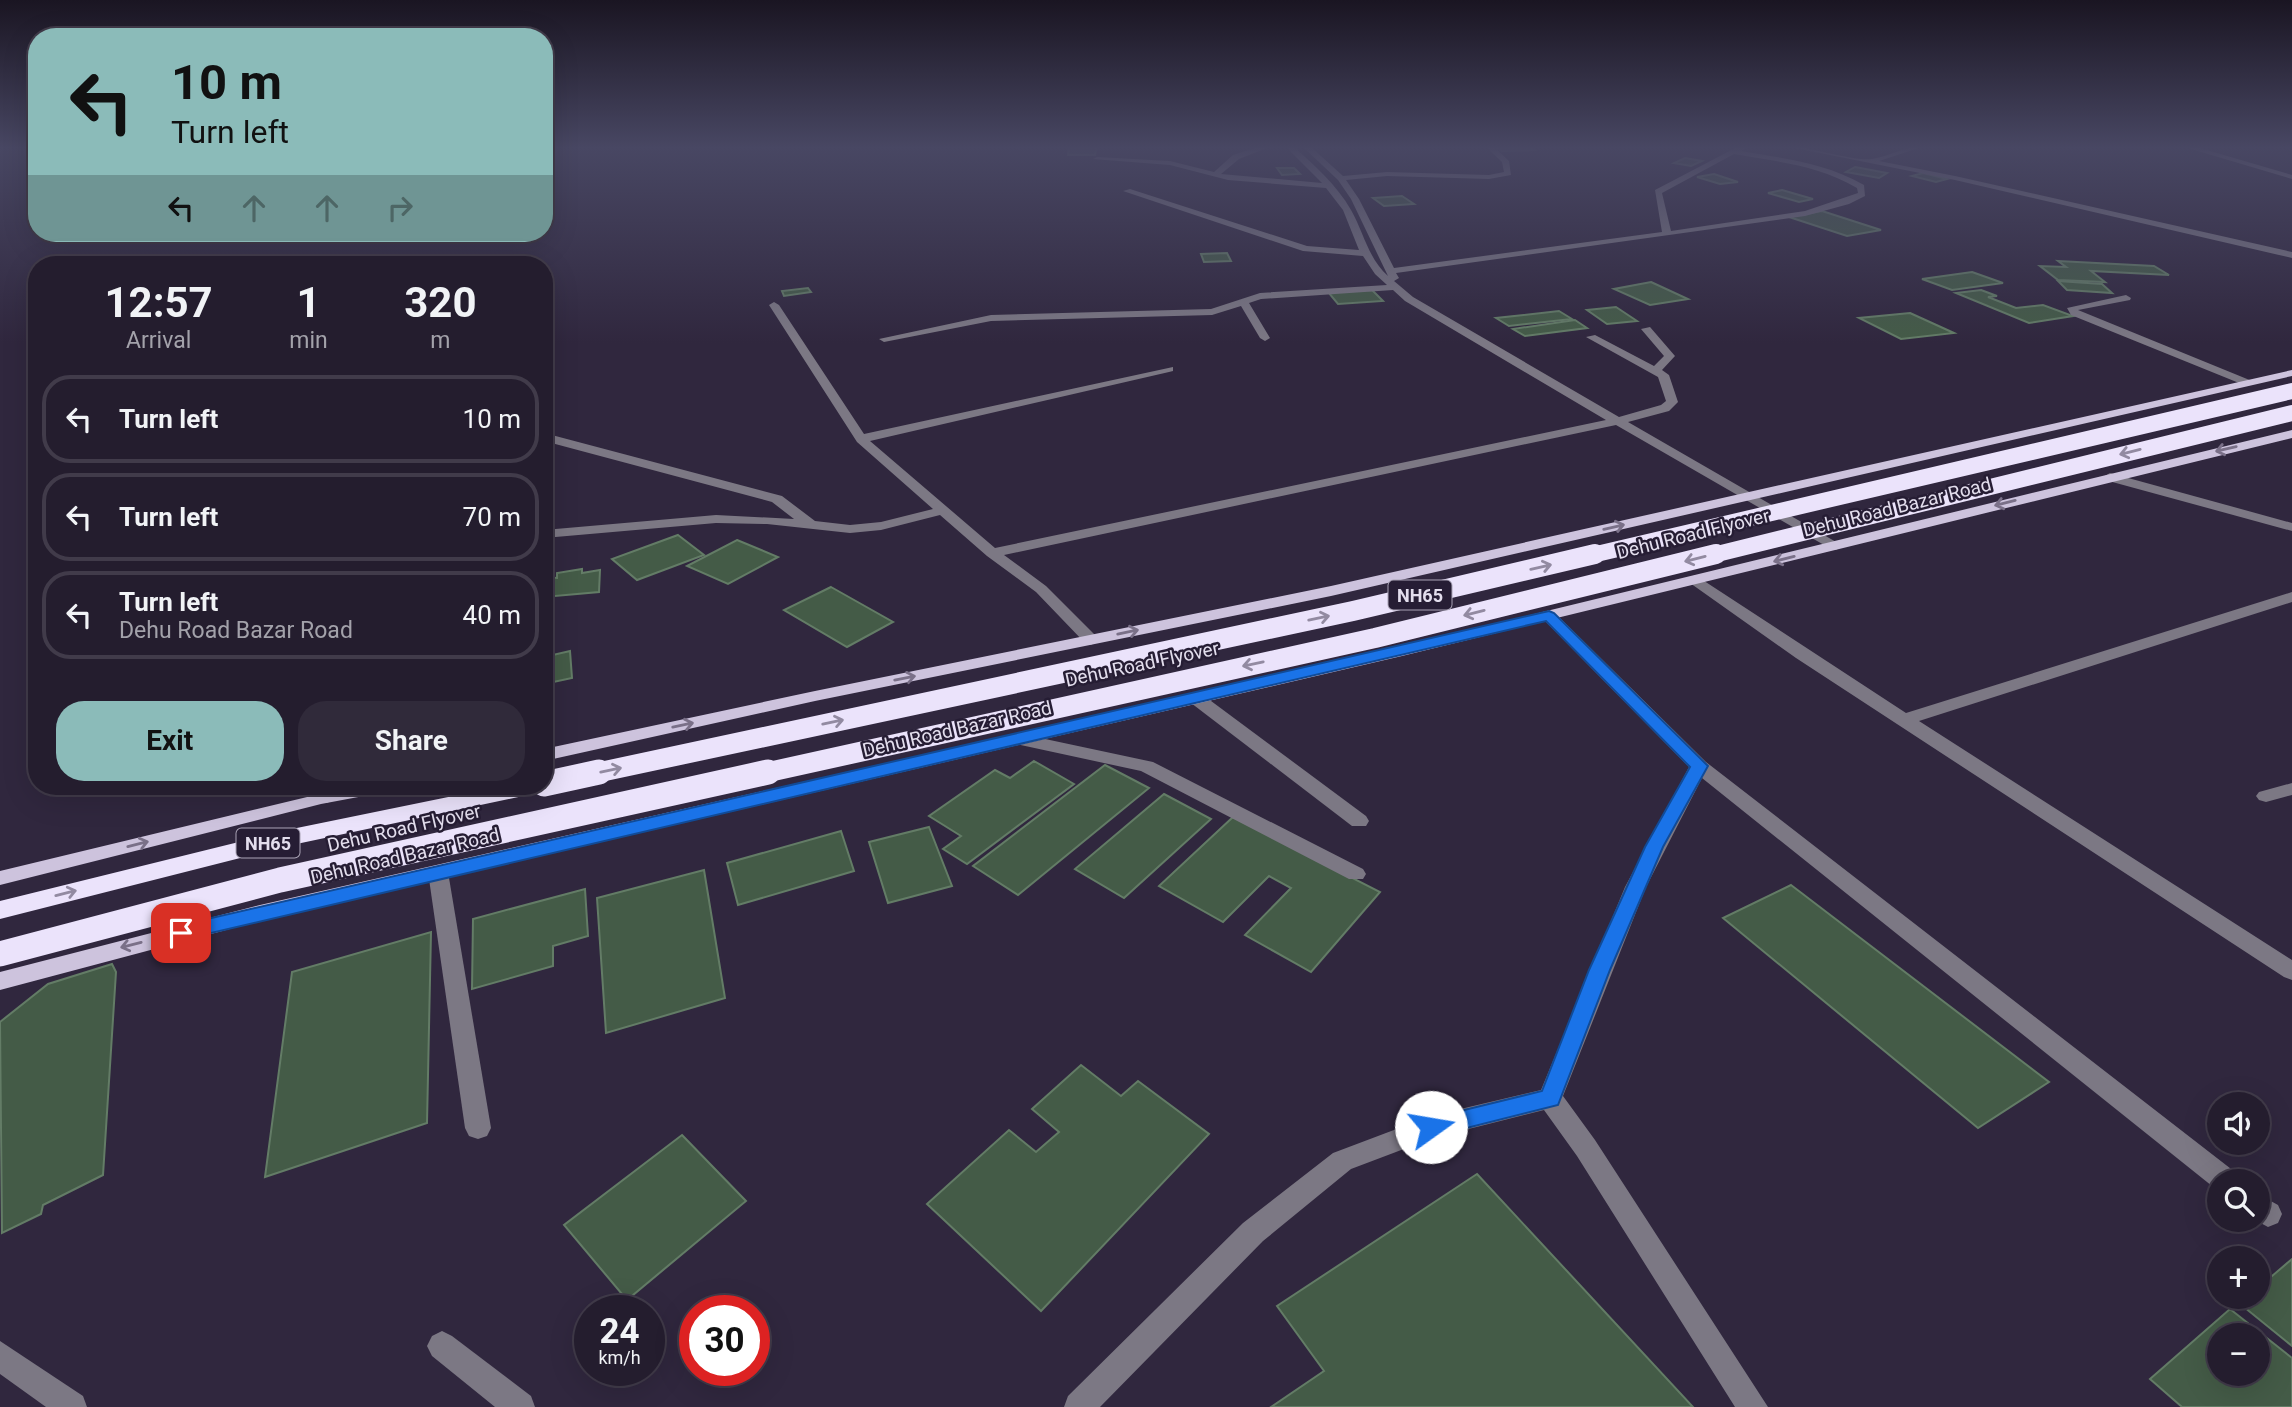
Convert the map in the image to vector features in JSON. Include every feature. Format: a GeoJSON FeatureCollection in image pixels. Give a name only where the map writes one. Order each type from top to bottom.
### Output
{"type":"FeatureCollection","features":[{"type":"Feature","properties":{"kind":"highway","name":"Dehu Road Flyover"},"geometry":{"type":"LineString","coordinates":[[553,782],[1353,611],[2292,391]]}},
{"type":"Feature","properties":{"kind":"highway","name":"Dehu Road Flyover"},"geometry":{"type":"LineString","coordinates":[[0,954],[280,880],[1375,638],[2292,413]]}},
{"type":"Feature","properties":{"kind":"highway","name":"Dehu Road Flyover"},"geometry":{"type":"LineString","coordinates":[[0,910],[287,838],[494,795]]}},
{"type":"Feature","properties":{"kind":"main road"},"geometry":{"type":"LineString","coordinates":[[553,753],[1331,591],[2292,373]]}},
{"type":"Feature","properties":{"kind":"main road","name":"Dehu Road Bazar Road"},"geometry":{"type":"LineString","coordinates":[[0,981],[260,913],[1549,616],[2292,433]]}},
{"type":"Feature","properties":{"kind":"main road"},"geometry":{"type":"LineString","coordinates":[[0,878],[310,795]]}},
{"type":"Feature","properties":{"kind":"street"},"geometry":{"type":"LineString","coordinates":[[1191,212],[1306,249],[1366,253]]}},
{"type":"Feature","properties":{"kind":"street"},"geometry":{"type":"LineString","coordinates":[[1348,212],[1366,253],[1378,272],[1409,299],[1746,497],[1836,546]]}},
{"type":"Feature","properties":{"kind":"street"},"geometry":{"type":"LineString","coordinates":[[1361,212],[1389,271],[1409,299]]}},
{"type":"Feature","properties":{"kind":"street"},"geometry":{"type":"LineString","coordinates":[[1662,212],[1667,234]]}},
{"type":"Feature","properties":{"kind":"street"},"geometry":{"type":"LineString","coordinates":[[1389,271],[1667,234],[1803,212]]}},
{"type":"Feature","properties":{"kind":"street"},"geometry":{"type":"LineString","coordinates":[[2098,212],[2292,255]]}},
{"type":"Feature","properties":{"kind":"street"},"geometry":{"type":"LineString","coordinates":[[884,339],[991,318],[1040,314],[1212,312],[1261,296],[1394,288]]}},
{"type":"Feature","properties":{"kind":"street"},"geometry":{"type":"LineString","coordinates":[[2126,298],[2072,308],[2075,313],[2101,326],[2248,383]]}},
{"type":"Feature","properties":{"kind":"street"},"geometry":{"type":"LineString","coordinates":[[1244,303],[1265,338]]}},
{"type":"Feature","properties":{"kind":"street"},"geometry":{"type":"LineString","coordinates":[[774,305],[861,439],[992,553],[1041,589],[1091,640]]}},
{"type":"Feature","properties":{"kind":"street"},"geometry":{"type":"LineString","coordinates":[[1646,329],[1670,356],[1656,370]]}},
{"type":"Feature","properties":{"kind":"street"},"geometry":{"type":"LineString","coordinates":[[992,553],[1618,421],[1665,408],[1672,402],[1663,374],[1591,337]]}},
{"type":"Feature","properties":{"kind":"street"},"geometry":{"type":"LineString","coordinates":[[861,439],[1169,369]]}},
{"type":"Feature","properties":{"kind":"street"},"geometry":{"type":"LineString","coordinates":[[553,439],[776,499],[811,525]]}},
{"type":"Feature","properties":{"kind":"street"},"geometry":{"type":"LineString","coordinates":[[2110,477],[2292,527]]}},
{"type":"Feature","properties":{"kind":"street"},"geometry":{"type":"LineString","coordinates":[[553,533],[716,519],[766,520],[850,529],[881,526],[944,510]]}},
{"type":"Feature","properties":{"kind":"street"},"geometry":{"type":"LineString","coordinates":[[1695,580],[1904,720],[2292,971]]}},
{"type":"Feature","properties":{"kind":"street"},"geometry":{"type":"LineString","coordinates":[[1904,720],[2292,597]]}},
{"type":"Feature","properties":{"kind":"street"},"geometry":{"type":"LineString","coordinates":[[1549,616],[1699,766],[2211,1169]]}},
{"type":"Feature","properties":{"kind":"street"},"geometry":{"type":"LineString","coordinates":[[1197,699],[1359,821]]}},
{"type":"Feature","properties":{"kind":"street"},"geometry":{"type":"LineString","coordinates":[[1017,738],[1146,766],[1356,874]]}},
{"type":"Feature","properties":{"kind":"street"},"geometry":{"type":"LineString","coordinates":[[1550,1098],[1599,970],[1654,847],[1699,766]]}},
{"type":"Feature","properties":{"kind":"street"},"geometry":{"type":"LineString","coordinates":[[2266,796],[2292,789]]}},
{"type":"Feature","properties":{"kind":"street"},"geometry":{"type":"LineString","coordinates":[[438,872],[478,1128]]}},
{"type":"Feature","properties":{"kind":"street"},"geometry":{"type":"LineString","coordinates":[[1079,1407],[1252,1231],[1342,1161],[1431,1127],[1550,1098]]}},
{"type":"Feature","properties":{"kind":"street"},"geometry":{"type":"LineString","coordinates":[[1550,1098],[1594,1159],[1753,1407]]}},
{"type":"Feature","properties":{"kind":"street"},"geometry":{"type":"LineString","coordinates":[[442,1346],[520,1407]]}},
{"type":"Feature","properties":{"kind":"street"},"geometry":{"type":"LineString","coordinates":[[0,1356],[72,1407]]}},
{"type":"Feature","properties":{"kind":"building"},"geometry":{"type":"Polygon","coordinates":[[[1824,212],[1881,230],[1847,236],[1789,217],[1824,212]]]}},
{"type":"Feature","properties":{"kind":"building"},"geometry":{"type":"Polygon","coordinates":[[[1227,253],[1231,261],[1204,262],[1201,254],[1227,253]]]}},
{"type":"Feature","properties":{"kind":"building"},"geometry":{"type":"Polygon","coordinates":[[[2058,261],[2154,266],[2169,275],[2091,271],[2105,282],[2058,280],[2040,266],[2066,267],[2058,261]]]}},
{"type":"Feature","properties":{"kind":"building"},"geometry":{"type":"Polygon","coordinates":[[[1972,272],[2003,283],[1952,290],[1922,279],[1972,272]]]}},
{"type":"Feature","properties":{"kind":"building"},"geometry":{"type":"Polygon","coordinates":[[[2058,281],[2102,284],[2112,293],[2067,290],[2058,281]]]}},
{"type":"Feature","properties":{"kind":"building"},"geometry":{"type":"Polygon","coordinates":[[[1651,282],[1688,299],[1650,305],[1614,289],[1651,282]]]}},
{"type":"Feature","properties":{"kind":"building"},"geometry":{"type":"Polygon","coordinates":[[[808,288],[811,292],[784,296],[782,291],[808,288]]]}},
{"type":"Feature","properties":{"kind":"building"},"geometry":{"type":"Polygon","coordinates":[[[1372,290],[1383,301],[1338,304],[1328,292],[1372,290]]]}},
{"type":"Feature","properties":{"kind":"building"},"geometry":{"type":"Polygon","coordinates":[[[1981,290],[1997,296],[1988,297],[2016,308],[2043,305],[2073,316],[2029,323],[1956,293],[1981,290]]]}},
{"type":"Feature","properties":{"kind":"building"},"geometry":{"type":"Polygon","coordinates":[[[1616,307],[1637,321],[1607,324],[1587,310],[1616,307]]]}},
{"type":"Feature","properties":{"kind":"building"},"geometry":{"type":"Polygon","coordinates":[[[1559,311],[1572,319],[1509,326],[1496,318],[1559,311]]]}},
{"type":"Feature","properties":{"kind":"building"},"geometry":{"type":"Polygon","coordinates":[[[1910,313],[1954,333],[1901,339],[1859,318],[1910,313]]]}},
{"type":"Feature","properties":{"kind":"building"},"geometry":{"type":"Polygon","coordinates":[[[1575,320],[1587,328],[1525,336],[1513,329],[1575,320]]]}},
{"type":"Feature","properties":{"kind":"building"},"geometry":{"type":"Polygon","coordinates":[[[678,535],[704,555],[637,580],[612,559],[678,535]]]}},
{"type":"Feature","properties":{"kind":"building"},"geometry":{"type":"Polygon","coordinates":[[[737,540],[778,557],[728,584],[687,566],[737,540]]]}},
{"type":"Feature","properties":{"kind":"building"},"geometry":{"type":"Polygon","coordinates":[[[582,569],[582,573],[600,570],[599,592],[553,596],[553,578],[557,578],[557,573],[582,569]]]}},
{"type":"Feature","properties":{"kind":"building"},"geometry":{"type":"Polygon","coordinates":[[[831,587],[893,622],[847,647],[784,610],[831,587]]]}},
{"type":"Feature","properties":{"kind":"building"},"geometry":{"type":"Polygon","coordinates":[[[570,651],[572,678],[553,682],[553,655],[570,651]]]}},
{"type":"Feature","properties":{"kind":"building"},"geometry":{"type":"Polygon","coordinates":[[[1034,761],[1074,784],[967,864],[943,849],[961,836],[929,816],[995,770],[1010,778],[1034,761]]]}},
{"type":"Feature","properties":{"kind":"building"},"geometry":{"type":"Polygon","coordinates":[[[1105,765],[1149,788],[1018,895],[973,866],[1105,765]]]}},
{"type":"Feature","properties":{"kind":"building"},"geometry":{"type":"Polygon","coordinates":[[[1164,794],[1211,819],[1124,898],[1075,869],[1164,794]]]}},
{"type":"Feature","properties":{"kind":"building"},"geometry":{"type":"Polygon","coordinates":[[[1233,817],[1380,892],[1311,972],[1245,935],[1291,888],[1269,876],[1223,922],[1159,886],[1233,817]]]}},
{"type":"Feature","properties":{"kind":"building"},"geometry":{"type":"Polygon","coordinates":[[[929,827],[952,886],[888,903],[869,842],[929,827]]]}},
{"type":"Feature","properties":{"kind":"building"},"geometry":{"type":"Polygon","coordinates":[[[841,831],[854,871],[738,905],[727,863],[841,831]]]}},
{"type":"Feature","properties":{"kind":"building"},"geometry":{"type":"Polygon","coordinates":[[[704,870],[725,998],[606,1033],[597,898],[704,870]]]}},
{"type":"Feature","properties":{"kind":"building"},"geometry":{"type":"Polygon","coordinates":[[[1791,885],[2049,1082],[1978,1128],[1723,918],[1791,885]]]}},
{"type":"Feature","properties":{"kind":"building"},"geometry":{"type":"Polygon","coordinates":[[[585,889],[588,936],[553,946],[553,966],[472,989],[473,919],[585,889]]]}},
{"type":"Feature","properties":{"kind":"building"},"geometry":{"type":"Polygon","coordinates":[[[431,932],[427,1123],[265,1177],[292,972],[431,932]]]}},
{"type":"Feature","properties":{"kind":"building"},"geometry":{"type":"Polygon","coordinates":[[[112,964],[116,972],[103,1175],[43,1205],[41,1214],[2,1233],[0,1022],[48,984],[112,964]]]}},
{"type":"Feature","properties":{"kind":"building"},"geometry":{"type":"Polygon","coordinates":[[[1081,1065],[1121,1096],[1138,1081],[1209,1134],[1041,1311],[927,1204],[1009,1130],[1036,1152],[1059,1132],[1032,1109],[1081,1065]]]}},
{"type":"Feature","properties":{"kind":"building"},"geometry":{"type":"Polygon","coordinates":[[[682,1135],[746,1201],[633,1295],[623,1295],[564,1225],[682,1135]]]}},
{"type":"Feature","properties":{"kind":"building"},"geometry":{"type":"Polygon","coordinates":[[[1477,1174],[1693,1407],[1271,1407],[1324,1371],[1277,1306],[1477,1174]]]}},
{"type":"Feature","properties":{"kind":"building"},"geometry":{"type":"Polygon","coordinates":[[[2292,1259],[2292,1346],[2270,1328],[2270,1323],[2264,1323],[2246,1309],[2270,1309],[2270,1278],[2292,1259]]]}},
{"type":"Feature","properties":{"kind":"building"},"geometry":{"type":"Polygon","coordinates":[[[2230,1309],[2248,1323],[2214,1323],[2230,1309]]]}},
{"type":"Feature","properties":{"kind":"building"},"geometry":{"type":"Polygon","coordinates":[[[2207,1329],[2207,1386],[2270,1386],[2270,1341],[2292,1358],[2292,1407],[2182,1407],[2150,1379],[2207,1329]]]}},
{"type":"Feature","properties":{"kind":"route"},"geometry":{"type":"LineString","coordinates":[[181,933],[1549,616],[1699,766],[1665,822],[1599,970],[1550,1098],[1431,1127]]}}]}
